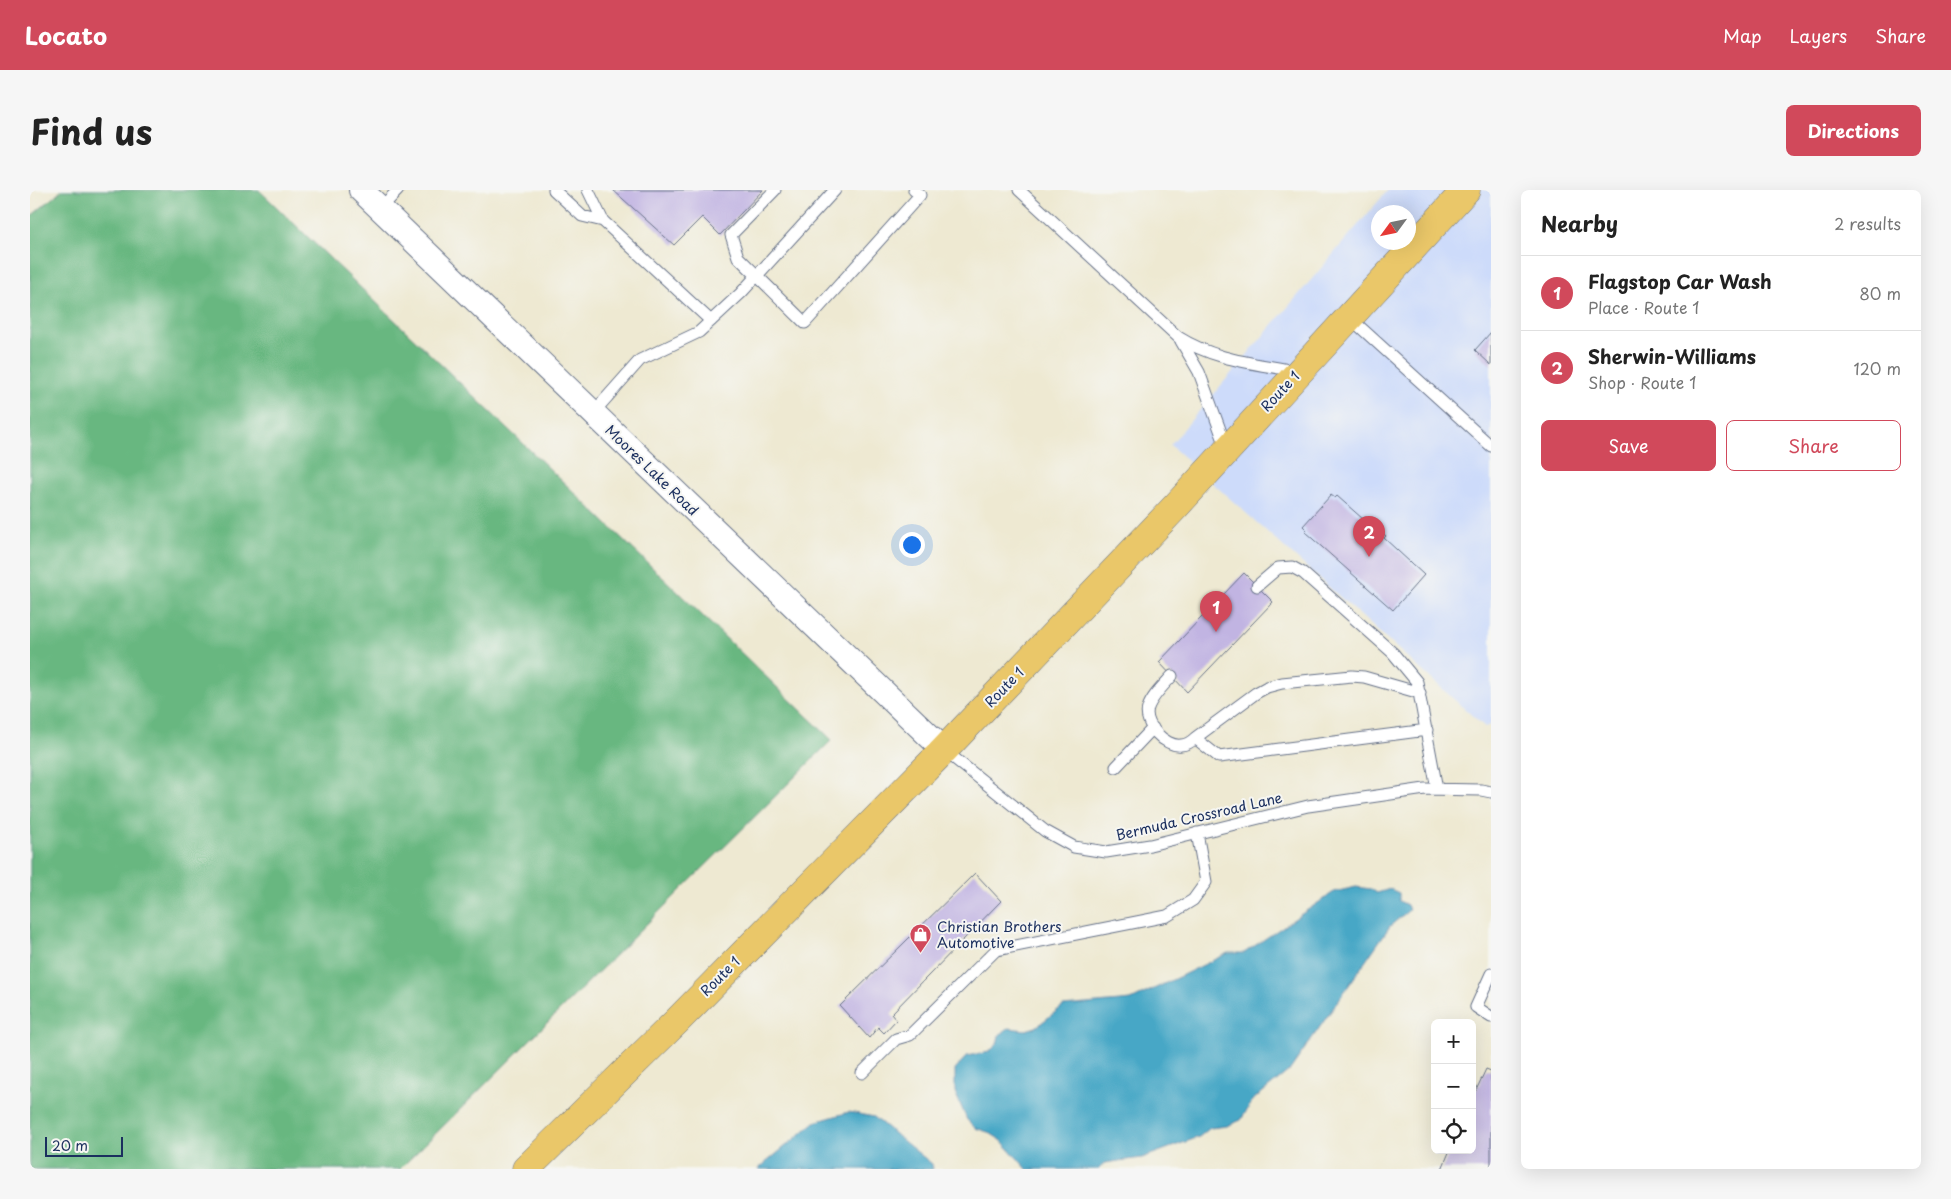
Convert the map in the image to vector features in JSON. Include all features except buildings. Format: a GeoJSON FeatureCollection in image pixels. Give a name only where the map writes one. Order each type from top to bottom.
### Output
{"type":"FeatureCollection","features":[{"type":"Feature","properties":{"kind":"main road","name":"Route 1"},"geometry":{"type":"LineString","coordinates":[[526,1169],[676,1021],[944,750],[1178,505],[1227,449],[1466,190]]}},
{"type":"Feature","properties":{"kind":"street","name":"Moores Lake Road"},"geometry":{"type":"LineString","coordinates":[[361,190],[944,750]]}},
{"type":"Feature","properties":{"kind":"lane"},"geometry":{"type":"LineString","coordinates":[[380,209],[398,190]]}},
{"type":"Feature","properties":{"kind":"lane"},"geometry":{"type":"LineString","coordinates":[[554,190],[582,216],[603,221]]}},
{"type":"Feature","properties":{"kind":"lane"},"geometry":{"type":"LineString","coordinates":[[588,190],[603,221],[711,321]]}},
{"type":"Feature","properties":{"kind":"lane"},"geometry":{"type":"LineString","coordinates":[[775,190],[731,235],[738,257],[756,277],[806,323],[920,196],[914,190]]}},
{"type":"Feature","properties":{"kind":"lane"},"geometry":{"type":"LineString","coordinates":[[593,413],[640,360],[699,332],[711,321],[756,277],[835,190]]}},
{"type":"Feature","properties":{"kind":"lane"},"geometry":{"type":"LineString","coordinates":[[1020,190],[1178,338],[1196,349],[1217,356],[1299,372]]}},
{"type":"Feature","properties":{"kind":"lane"},"geometry":{"type":"LineString","coordinates":[[1349,317],[1491,446]]}},
{"type":"Feature","properties":{"kind":"lane"},"geometry":{"type":"LineString","coordinates":[[1178,338],[1199,372],[1227,449]]}},
{"type":"Feature","properties":{"kind":"lane"},"geometry":{"type":"LineString","coordinates":[[1257,586],[1278,568],[1292,566],[1303,573],[1394,653],[1417,682],[1438,789]]}},
{"type":"Feature","properties":{"kind":"lane"},"geometry":{"type":"LineString","coordinates":[[1172,676],[1151,701],[1148,716],[1154,728],[1170,744],[1180,746],[1188,744],[1256,693],[1282,683],[1352,676],[1420,693]]}},
{"type":"Feature","properties":{"kind":"lane"},"geometry":{"type":"LineString","coordinates":[[1116,767],[1154,728]]}},
{"type":"Feature","properties":{"kind":"lane"},"geometry":{"type":"LineString","coordinates":[[1195,738],[1219,757],[1427,730]]}},
{"type":"Feature","properties":{"kind":"lane","name":"Bermuda Crossroad Lane"},"geometry":{"type":"LineString","coordinates":[[944,750],[1045,831],[1074,847],[1106,852],[1150,844],[1308,806],[1425,789],[1481,790],[1491,792]]}},
{"type":"Feature","properties":{"kind":"lane"},"geometry":{"type":"LineString","coordinates":[[862,1073],[896,1039],[910,1035],[996,950],[1167,916],[1193,900],[1206,882],[1197,833]]}},
{"type":"Feature","properties":{"kind":"lane"},"geometry":{"type":"LineString","coordinates":[[1491,974],[1476,1007],[1491,1017]]}},
{"type":"Feature","properties":{"kind":"shaded area"},"geometry":{"type":"Polygon","coordinates":[[[1388,190],[1491,190],[1491,725],[1485,727],[1170,445],[1371,210],[1371,250],[1416,250],[1416,205],[1375,205],[1388,190]]]}},
{"type":"Feature","properties":{"kind":"green space"},"geometry":{"type":"Polygon","coordinates":[[[62,190],[259,190],[832,740],[400,1169],[30,1169],[30,217],[62,190]]]}},
{"type":"Feature","properties":{"kind":"water"},"geometry":{"type":"Polygon","coordinates":[[[1356,887],[1371,889],[1377,893],[1390,889],[1399,893],[1399,901],[1407,905],[1409,910],[1390,926],[1290,1070],[1253,1100],[1241,1120],[1227,1126],[1210,1128],[1199,1137],[1142,1158],[1104,1163],[1099,1169],[1027,1169],[1001,1140],[988,1132],[975,1128],[967,1120],[955,1092],[955,1069],[967,1056],[989,1052],[997,1044],[999,1036],[1008,1028],[1026,1030],[1036,1027],[1063,1006],[1131,1000],[1228,953],[1244,953],[1334,892],[1356,887]]]}},
{"type":"Feature","properties":{"kind":"water"},"geometry":{"type":"Polygon","coordinates":[[[849,1112],[874,1117],[932,1164],[933,1169],[758,1169],[815,1122],[849,1112]]]}},
{"type":"Feature","properties":{"kind":"place","name":"Sherwin-Williams"},"geometry":{"type":"Point","coordinates":[1369,557]}},
{"type":"Feature","properties":{"kind":"place","name":"Flagstop Car Wash"},"geometry":{"type":"Point","coordinates":[1216,632]}},
{"type":"Feature","properties":{"kind":"place","name":"Christian Brothers Automotive"},"geometry":{"type":"Point","coordinates":[921,953]}}]}
